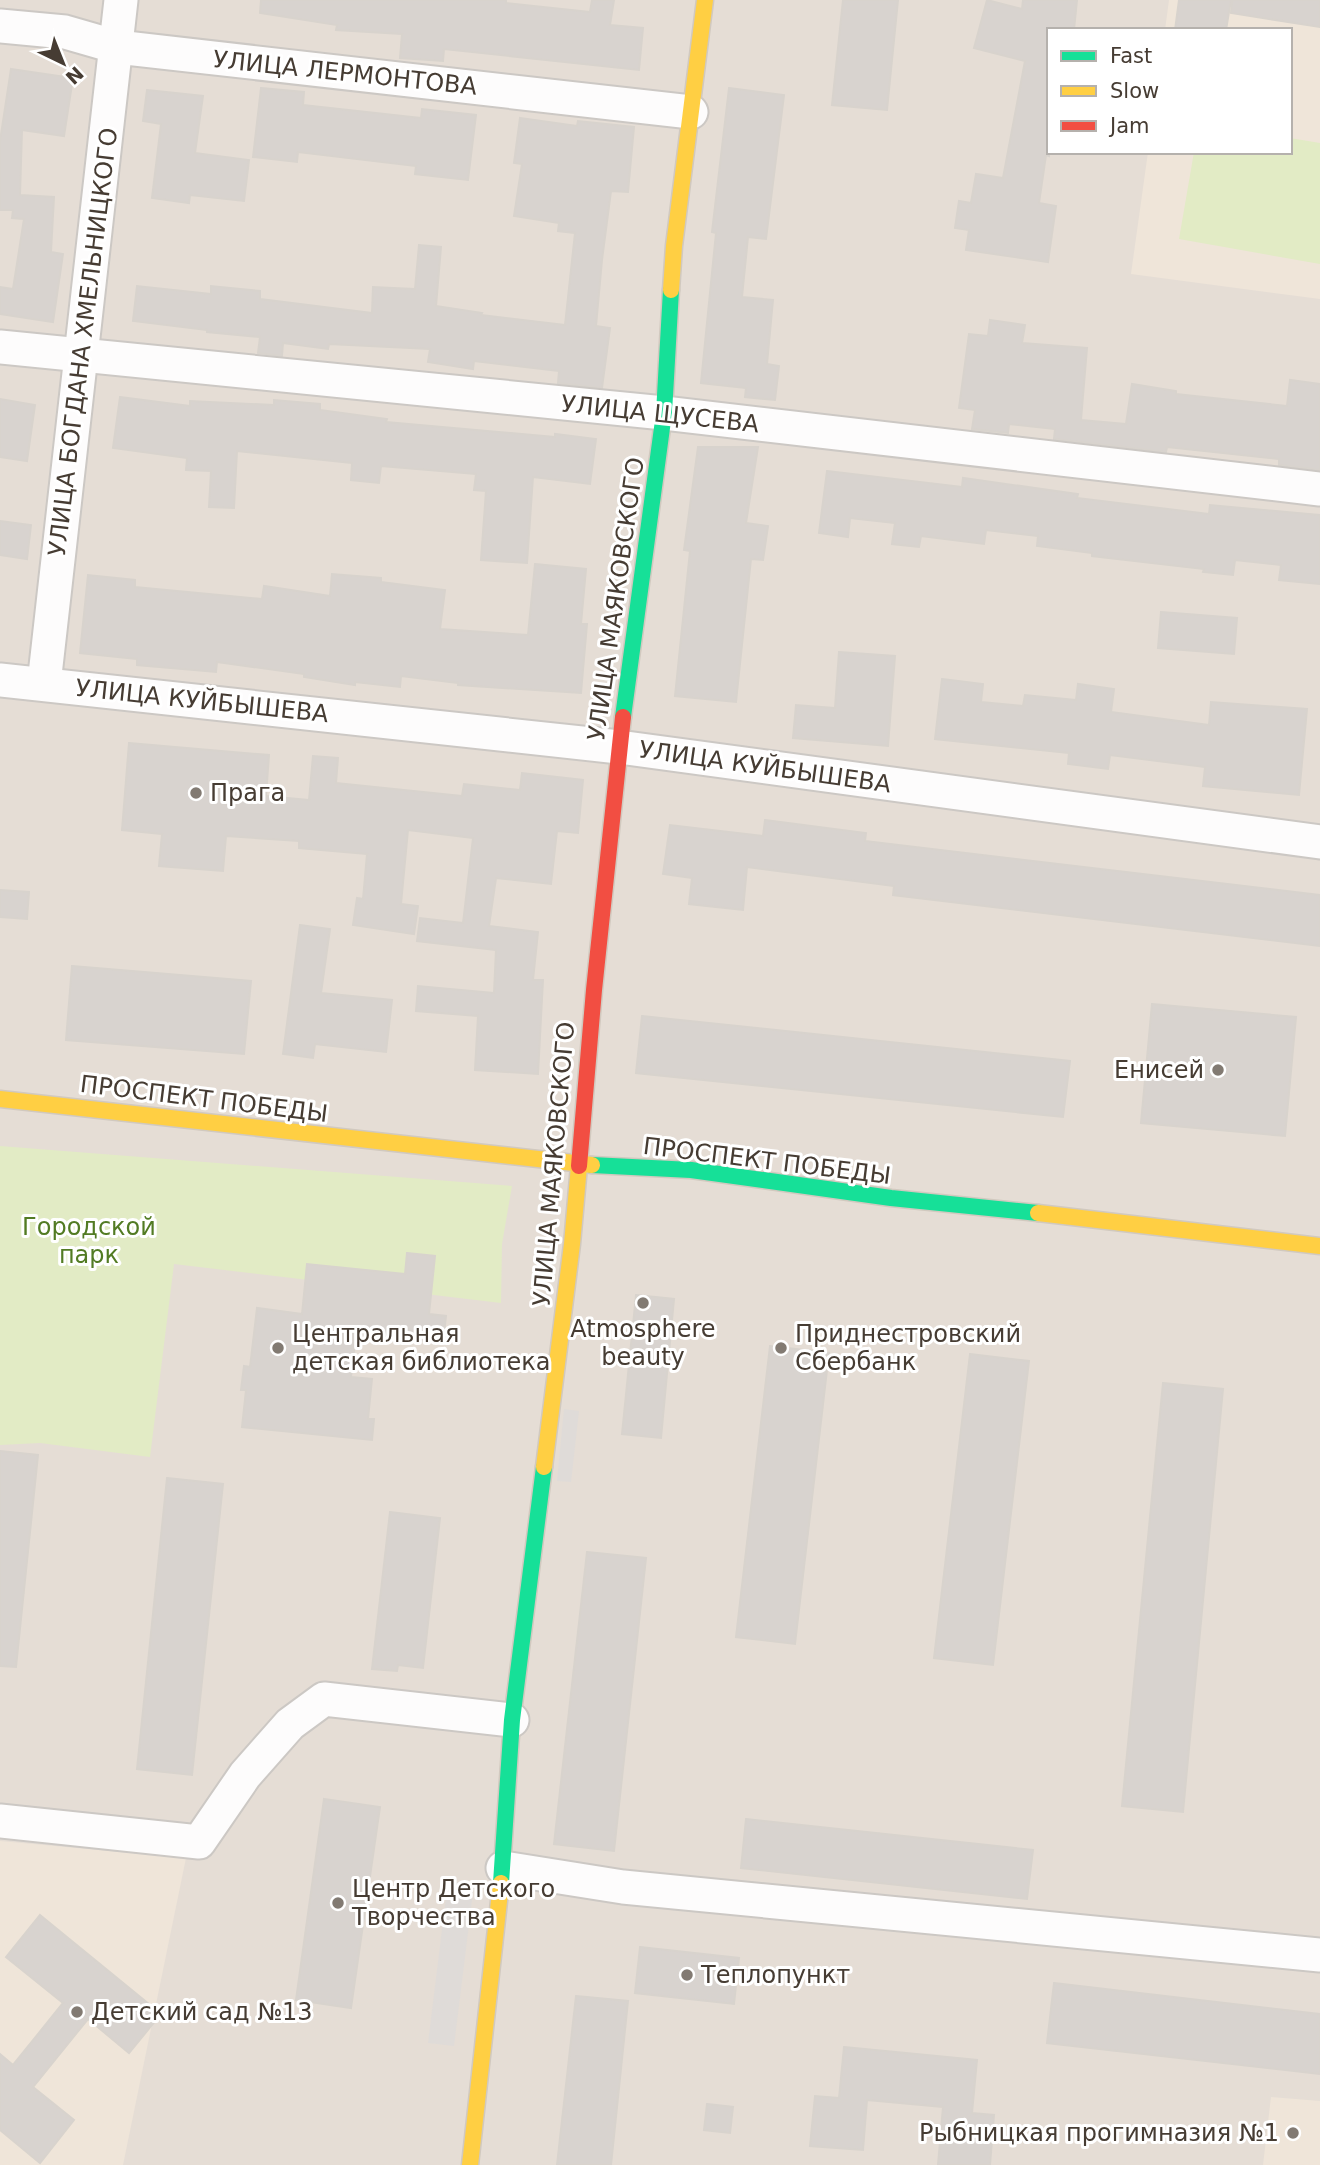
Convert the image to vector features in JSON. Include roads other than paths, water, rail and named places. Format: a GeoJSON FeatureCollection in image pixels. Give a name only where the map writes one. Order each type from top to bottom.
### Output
{"type":"FeatureCollection","features":[{"type":"Feature","properties":{"kind":"street","name":"УЛИЦА БОГДАНА ХМЕЛЬНИЦКОГО"},"geometry":{"type":"LineString","coordinates":[[44,684],[121,0]]}},
{"type":"Feature","properties":{"kind":"street","name":"УЛИЦА МАЯКОВСКОГО"},"geometry":{"type":"LineString","coordinates":[[470,2165],[503,1868],[512,1720],[572,1244],[619,747],[664,413],[674,246],[705,0]]}},
{"type":"Feature","properties":{"kind":"street","name":"УЛИЦА ЛЕРМОНТОВА"},"geometry":{"type":"LineString","coordinates":[[0,26],[65,33],[117,47],[691,112]]}},
{"type":"Feature","properties":{"kind":"street","name":"УЛИЦА ЩУСЕВА"},"geometry":{"type":"LineString","coordinates":[[0,347],[664,413],[1320,489]]}},
{"type":"Feature","properties":{"kind":"street","name":"УЛИЦА КУЙБЫШЕВА"},"geometry":{"type":"LineString","coordinates":[[0,680],[619,747],[1320,842]]}},
{"type":"Feature","properties":{"kind":"street","name":"ПРОСПЕКТ ПОБЕДЫ"},"geometry":{"type":"LineString","coordinates":[[0,1099],[578,1164],[691,1170],[891,1198],[1104,1219],[1320,1246]]}},
{"type":"Feature","properties":{"kind":"street"},"geometry":{"type":"LineString","coordinates":[[0,1821],[199,1842],[245,1775],[290,1724],[324,1699],[512,1720]]}},
{"type":"Feature","properties":{"kind":"street"},"geometry":{"type":"LineString","coordinates":[[503,1868],[623,1887],[1320,1955]]}},
{"type":"Feature","properties":{"kind":"place","name":"Прага"},"geometry":{"type":"Point","coordinates":[196,793]}},
{"type":"Feature","properties":{"kind":"place","name":"Енисей"},"geometry":{"type":"Point","coordinates":[1218,1070]}},
{"type":"Feature","properties":{"kind":"place","name":"Atmosphere beauty"},"geometry":{"type":"Point","coordinates":[643,1303]}},
{"type":"Feature","properties":{"kind":"place","name":"Центральная детская библиотека"},"geometry":{"type":"Point","coordinates":[278,1348]}},
{"type":"Feature","properties":{"kind":"place","name":"Приднестровский Сбербанк"},"geometry":{"type":"Point","coordinates":[781,1348]}},
{"type":"Feature","properties":{"kind":"place","name":"Центр Детского Творчества"},"geometry":{"type":"Point","coordinates":[338,1903]}},
{"type":"Feature","properties":{"kind":"place","name":"Теплопункт"},"geometry":{"type":"Point","coordinates":[687,1975]}},
{"type":"Feature","properties":{"kind":"place","name":"Детский сад №13"},"geometry":{"type":"Point","coordinates":[77,2012]}},
{"type":"Feature","properties":{"kind":"place","name":"Рыбницкая прогимназия №1"},"geometry":{"type":"Point","coordinates":[1293,2133]}},
{"type":"Feature","properties":{"kind":"park label","name":"Городской парк"},"geometry":{"type":"Point","coordinates":[89,1241]}}]}
